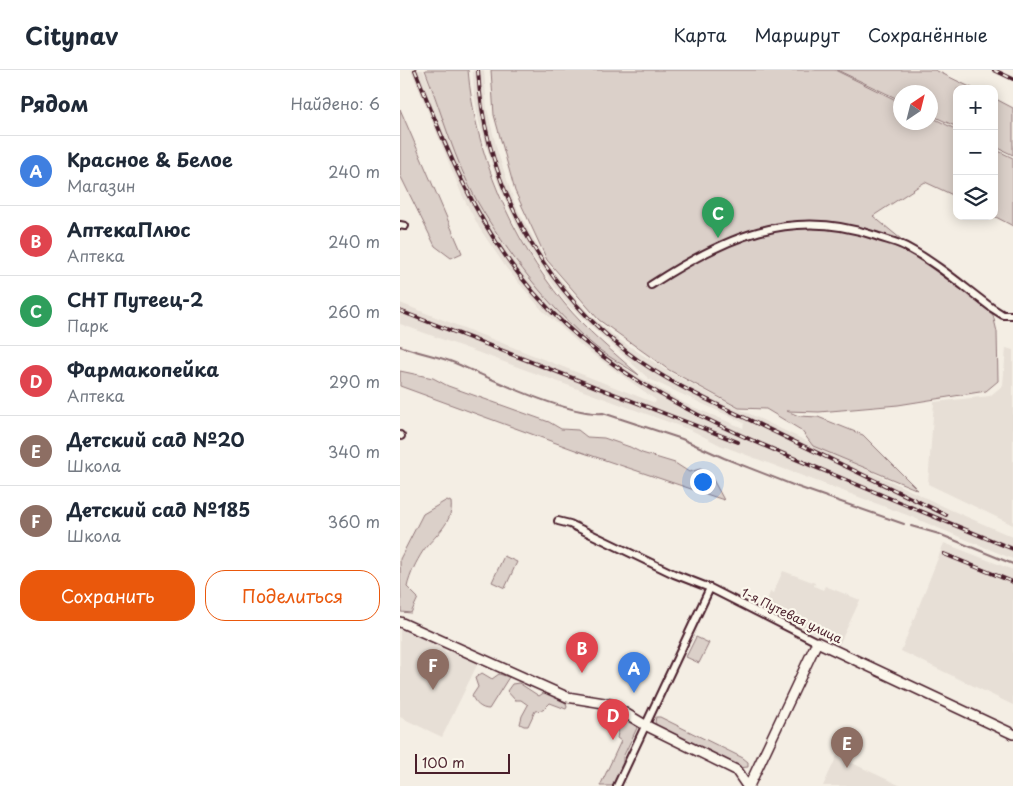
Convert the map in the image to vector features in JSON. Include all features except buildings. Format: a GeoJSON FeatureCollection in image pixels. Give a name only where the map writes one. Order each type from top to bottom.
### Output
{"type":"FeatureCollection","features":[{"type":"Feature","properties":{"kind":"street"},"geometry":{"type":"LineString","coordinates":[[651,285],[687,262],[752,232],[783,226],[820,224],[846,226],[907,247],[992,308],[1003,315],[1013,315]]}},
{"type":"Feature","properties":{"kind":"street","name":"1-я Путевая улица"},"geometry":{"type":"LineString","coordinates":[[558,521],[570,524],[674,574],[710,588],[817,642],[1013,734]]}},
{"type":"Feature","properties":{"kind":"street"},"geometry":{"type":"LineString","coordinates":[[617,786],[710,588]]}},
{"type":"Feature","properties":{"kind":"street"},"geometry":{"type":"LineString","coordinates":[[400,622],[567,697],[610,704],[645,725],[736,770],[748,786],[817,642]]}},
{"type":"Feature","properties":{"kind":"shaded area"},"geometry":{"type":"Polygon","coordinates":[[[411,70],[423,70],[475,190],[528,276],[568,322],[623,367],[686,404],[743,428],[744,423],[649,379],[568,305],[525,245],[497,181],[479,122],[474,93],[473,70],[484,70],[487,109],[497,150],[515,204],[547,263],[591,316],[620,340],[669,372],[733,406],[951,510],[1013,537],[1013,559],[907,515],[720,445],[693,431],[400,324],[400,303],[655,403],[656,400],[584,348],[542,310],[507,269],[480,229],[462,195],[411,70]]]}},
{"type":"Feature","properties":{"kind":"shaded area"},"geometry":{"type":"Polygon","coordinates":[[[425,70],[468,70],[478,133],[487,163],[512,223],[545,278],[572,313],[639,375],[602,352],[580,333],[563,317],[515,260],[488,220],[469,185],[425,70]]]}},
{"type":"Feature","properties":{"kind":"shaded area"},"geometry":{"type":"Polygon","coordinates":[[[491,70],[835,70],[893,99],[893,130],[938,130],[938,120],[953,128],[953,195],[925,182],[873,216],[993,315],[997,332],[998,381],[986,391],[898,405],[819,412],[787,411],[799,416],[818,417],[863,435],[918,490],[813,446],[801,430],[766,409],[739,408],[669,370],[599,320],[547,260],[515,191],[494,115],[491,70]]]}},
{"type":"Feature","properties":{"kind":"shaded area"},"geometry":{"type":"Polygon","coordinates":[[[837,70],[935,70],[966,85],[953,85],[953,125],[938,118],[938,85],[893,85],[893,97],[837,70]]]}},
{"type":"Feature","properties":{"kind":"shaded area"},"geometry":{"type":"Polygon","coordinates":[[[998,100],[1013,108],[1013,155],[998,148],[998,100]]]}},
{"type":"Feature","properties":{"kind":"shaded area"},"geometry":{"type":"Polygon","coordinates":[[[400,109],[462,253],[451,258],[435,246],[400,175],[400,109]]]}},
{"type":"Feature","properties":{"kind":"shaded area"},"geometry":{"type":"Polygon","coordinates":[[[998,151],[1013,158],[1013,226],[998,218],[998,151]]]}},
{"type":"Feature","properties":{"kind":"shaded area"},"geometry":{"type":"Polygon","coordinates":[[[1006,348],[1013,350],[1013,525],[928,484],[934,402],[990,396],[1003,385],[1006,348]]]}},
{"type":"Feature","properties":{"kind":"shaded area"},"geometry":{"type":"Polygon","coordinates":[[[400,371],[433,378],[448,386],[549,422],[561,429],[578,430],[587,437],[604,438],[642,453],[675,463],[689,472],[700,469],[710,474],[724,500],[578,451],[400,386],[400,371]]]}},
{"type":"Feature","properties":{"kind":"shaded area"},"geometry":{"type":"Polygon","coordinates":[[[447,500],[451,502],[451,510],[446,523],[423,551],[408,582],[407,587],[418,598],[411,613],[401,612],[400,559],[423,514],[447,500]]]}},
{"type":"Feature","properties":{"kind":"shaded area"},"geometry":{"type":"Polygon","coordinates":[[[944,543],[1013,570],[1013,705],[901,651],[944,543]]]}},
{"type":"Feature","properties":{"kind":"shaded area"},"geometry":{"type":"Polygon","coordinates":[[[504,556],[517,562],[505,588],[492,582],[504,556]]]}},
{"type":"Feature","properties":{"kind":"shaded area"},"geometry":{"type":"Polygon","coordinates":[[[783,571],[815,583],[814,586],[823,590],[825,586],[860,600],[839,645],[764,609],[770,592],[773,593],[783,571]]]}},
{"type":"Feature","properties":{"kind":"shaded area"},"geometry":{"type":"Polygon","coordinates":[[[400,625],[440,645],[446,652],[453,651],[478,663],[442,737],[400,717],[400,625]]]}},
{"type":"Feature","properties":{"kind":"shaded area"},"geometry":{"type":"Polygon","coordinates":[[[696,637],[709,643],[699,663],[686,657],[696,637]]]}},
{"type":"Feature","properties":{"kind":"shaded area"},"geometry":{"type":"Polygon","coordinates":[[[482,673],[492,679],[499,674],[509,677],[489,709],[479,705],[472,696],[478,687],[475,678],[482,673]]]}},
{"type":"Feature","properties":{"kind":"shaded area"},"geometry":{"type":"Polygon","coordinates":[[[519,683],[539,696],[545,692],[566,703],[566,709],[550,703],[543,710],[535,711],[528,726],[520,724],[528,705],[521,700],[515,700],[507,691],[512,684],[519,683]]]}},
{"type":"Feature","properties":{"kind":"shaded area"},"geometry":{"type":"Polygon","coordinates":[[[612,712],[622,717],[614,733],[604,728],[612,712]]]}},
{"type":"Feature","properties":{"kind":"shaded area"},"geometry":{"type":"Polygon","coordinates":[[[656,717],[660,717],[743,758],[748,762],[748,767],[738,768],[658,727],[655,722],[656,717]]]}},
{"type":"Feature","properties":{"kind":"shaded area"},"geometry":{"type":"Polygon","coordinates":[[[626,720],[635,724],[637,728],[623,757],[623,762],[639,731],[639,733],[613,786],[600,786],[621,741],[617,738],[619,728],[626,720]]]}},
{"type":"Feature","properties":{"kind":"shaded area"},"geometry":{"type":"Polygon","coordinates":[[[837,756],[901,786],[823,786],[837,756]]]}},
{"type":"Feature","properties":{"kind":"waterway"},"geometry":{"type":"LineString","coordinates":[[400,346],[448,361],[529,395],[570,409],[603,413],[682,439],[798,487],[904,524]]}},
{"type":"Feature","properties":{"kind":"waterway"},"geometry":{"type":"LineString","coordinates":[[911,526],[939,534],[1013,564]]}},
{"type":"Feature","properties":{"kind":"railway"},"geometry":{"type":"LineString","coordinates":[[415,70],[448,151],[488,229],[521,277],[552,312],[586,343],[622,370],[660,394],[742,436],[1013,549]]}},
{"type":"Feature","properties":{"kind":"railway"},"geometry":{"type":"LineString","coordinates":[[478,70],[483,111],[492,151],[505,190],[522,227],[543,262],[568,295],[596,325],[627,352],[673,382],[946,515]]}},
{"type":"Feature","properties":{"kind":"railway"},"geometry":{"type":"LineString","coordinates":[[994,70],[1013,79]]}},
{"type":"Feature","properties":{"kind":"railway"},"geometry":{"type":"LineString","coordinates":[[400,311],[738,442]]}},
{"type":"Feature","properties":{"kind":"railway"},"geometry":{"type":"LineString","coordinates":[[944,554],[1013,582]]}},
{"type":"Feature","properties":{"kind":"place","name":"СНТ Путеец-2"},"geometry":{"type":"Point","coordinates":[718,238]}},
{"type":"Feature","properties":{"kind":"place","name":"АптекаПлюс"},"geometry":{"type":"Point","coordinates":[582,673]}},
{"type":"Feature","properties":{"kind":"place","name":"Детский сад №185"},"geometry":{"type":"Point","coordinates":[433,690]}},
{"type":"Feature","properties":{"kind":"place","name":"Красное & Белое"},"geometry":{"type":"Point","coordinates":[634,693]}},
{"type":"Feature","properties":{"kind":"place","name":"Фармакопейка"},"geometry":{"type":"Point","coordinates":[613,740]}},
{"type":"Feature","properties":{"kind":"place","name":"Детский сад №20"},"geometry":{"type":"Point","coordinates":[847,768]}}]}
